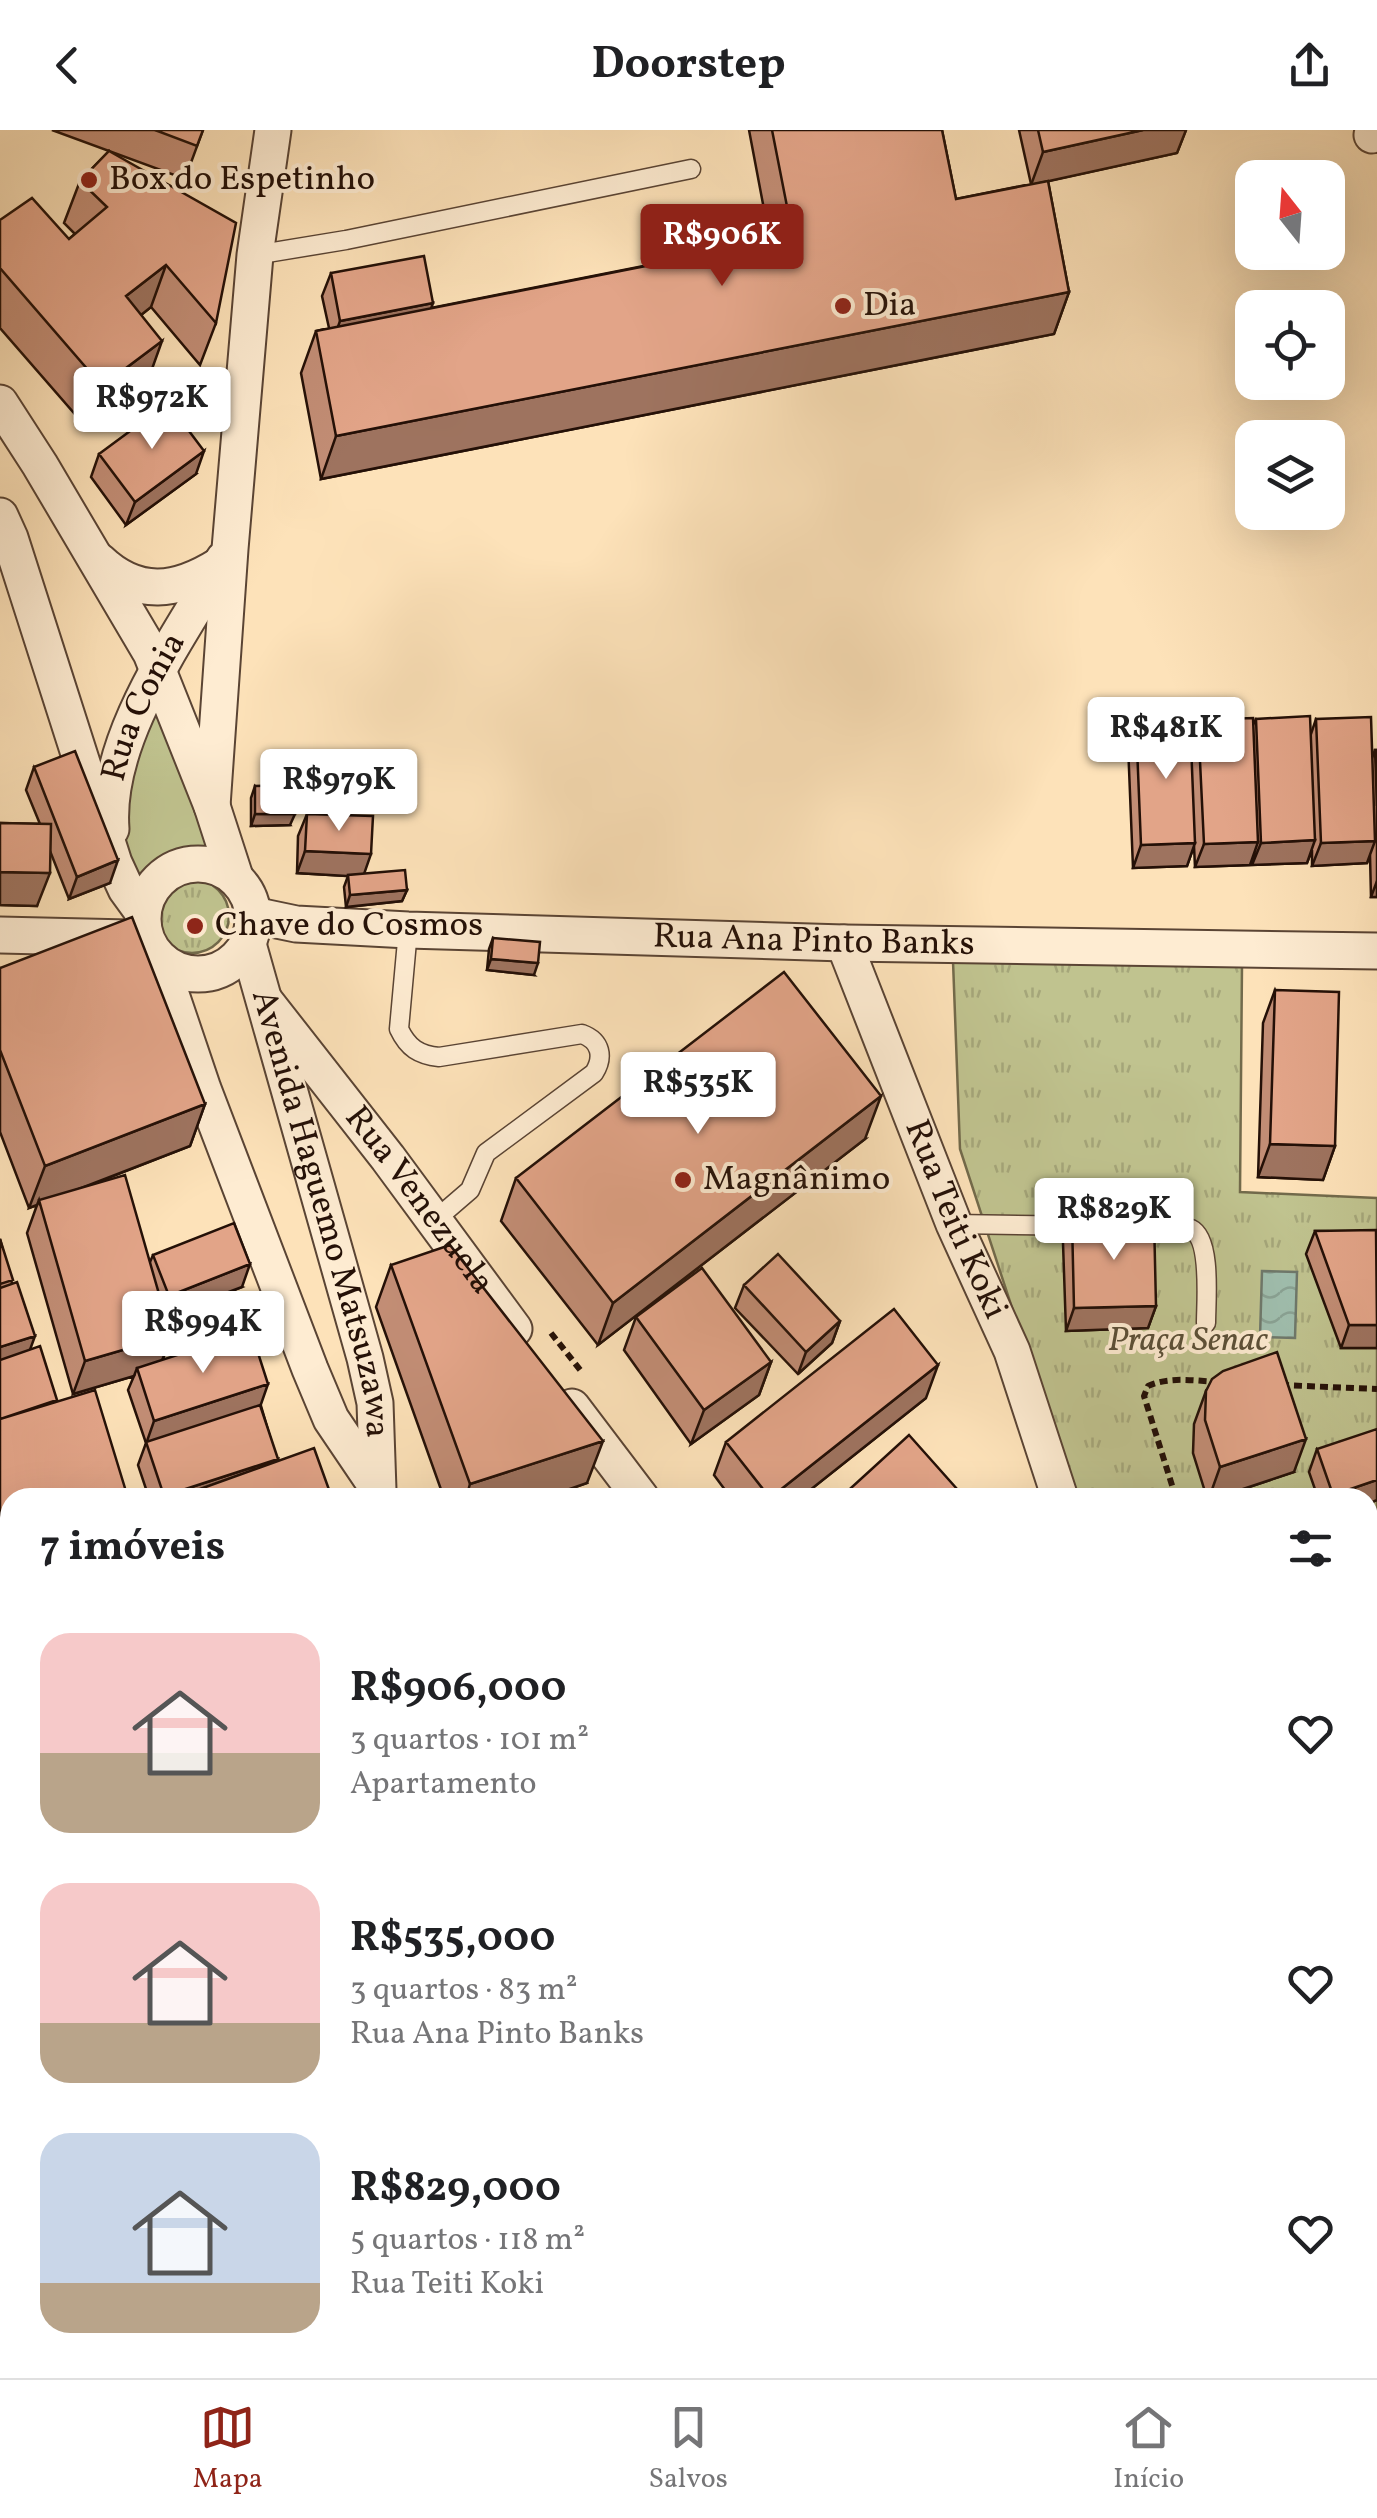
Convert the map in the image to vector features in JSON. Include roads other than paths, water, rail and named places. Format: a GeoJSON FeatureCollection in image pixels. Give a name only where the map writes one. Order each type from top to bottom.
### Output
{"type":"FeatureCollection","features":[{"type":"Feature","properties":{"kind":"street","name":"Rua Conia"},"geometry":{"type":"LineString","coordinates":[[212,806],[225,557],[260,206],[273,130]]}},
{"type":"Feature","properties":{"kind":"street"},"geometry":{"type":"LineString","coordinates":[[0,403],[151,653],[212,806],[235,877]]}},
{"type":"Feature","properties":{"kind":"street","name":"Avenida Haguemo Matsuzawa"},"geometry":{"type":"LineString","coordinates":[[0,516],[114,862],[149,936],[310,1369],[331,1419],[376,1488]]}},
{"type":"Feature","properties":{"kind":"street","name":"Rua Conia"},"geometry":{"type":"LineString","coordinates":[[95,558],[121,579],[150,587],[188,582],[225,557]]}},
{"type":"Feature","properties":{"kind":"street","name":"Rua Conia"},"geometry":{"type":"LineString","coordinates":[[114,862],[111,819],[127,734],[225,557]]}},
{"type":"Feature","properties":{"kind":"street"},"geometry":{"type":"LineString","coordinates":[[204,864],[220,868],[244,888],[251,929],[238,958],[224,968],[207,974],[173,970],[149,936],[147,896],[170,870],[204,864]]}},
{"type":"Feature","properties":{"kind":"street","name":"Rua Ana Pinto Banks"},"geometry":{"type":"LineString","coordinates":[[251,929],[296,924],[844,943],[1377,950]]}},
{"type":"Feature","properties":{"kind":"street","name":"Avenida Haguemo Matsuzawa"},"geometry":{"type":"LineString","coordinates":[[251,929],[265,1001],[372,1388],[379,1488]]}},
{"type":"Feature","properties":{"kind":"street"},"geometry":{"type":"LineString","coordinates":[[0,934],[149,936]]}},
{"type":"Feature","properties":{"kind":"street","name":"Rua Teiti Koki"},"geometry":{"type":"LineString","coordinates":[[844,943],[954,1224],[1012,1351],[1057,1488]]}},
{"type":"Feature","properties":{"kind":"street","name":"Rua Venezuela"},"geometry":{"type":"LineString","coordinates":[[265,1001],[531,1353]]}},
{"type":"Feature","properties":{"kind":"street"},"geometry":{"type":"LineString","coordinates":[[553,1382],[633,1488]]}},
{"type":"Feature","properties":{"kind":"lane"},"geometry":{"type":"LineString","coordinates":[[255,255],[691,169]]}},
{"type":"Feature","properties":{"kind":"lane"},"geometry":{"type":"LineString","coordinates":[[408,930],[398,1029],[414,1050],[440,1057],[582,1034],[594,1041],[600,1053],[594,1073],[486,1153],[470,1190],[434,1221]]}},
{"type":"Feature","properties":{"kind":"lane"},"geometry":{"type":"LineString","coordinates":[[954,1224],[1187,1228],[1197,1232],[1204,1244],[1206,1323]]}},
{"type":"Feature","properties":{"kind":"water"},"geometry":{"type":"Polygon","coordinates":[[[1262,1271],[1297,1272],[1295,1338],[1260,1337],[1262,1271]]]}},
{"type":"Feature","properties":{"kind":"place","name":"Box do Espetinho"},"geometry":{"type":"Point","coordinates":[89,180]}},
{"type":"Feature","properties":{"kind":"place","name":"Dia"},"geometry":{"type":"Point","coordinates":[843,306]}},
{"type":"Feature","properties":{"kind":"place","name":"Chave do Cosmos"},"geometry":{"type":"Point","coordinates":[195,926]}},
{"type":"Feature","properties":{"kind":"place","name":"Magnânimo"},"geometry":{"type":"Point","coordinates":[683,1180]}},
{"type":"Feature","properties":{"kind":"park label","name":"Praça Senac"},"geometry":{"type":"Point","coordinates":[1188,1341]}}]}
